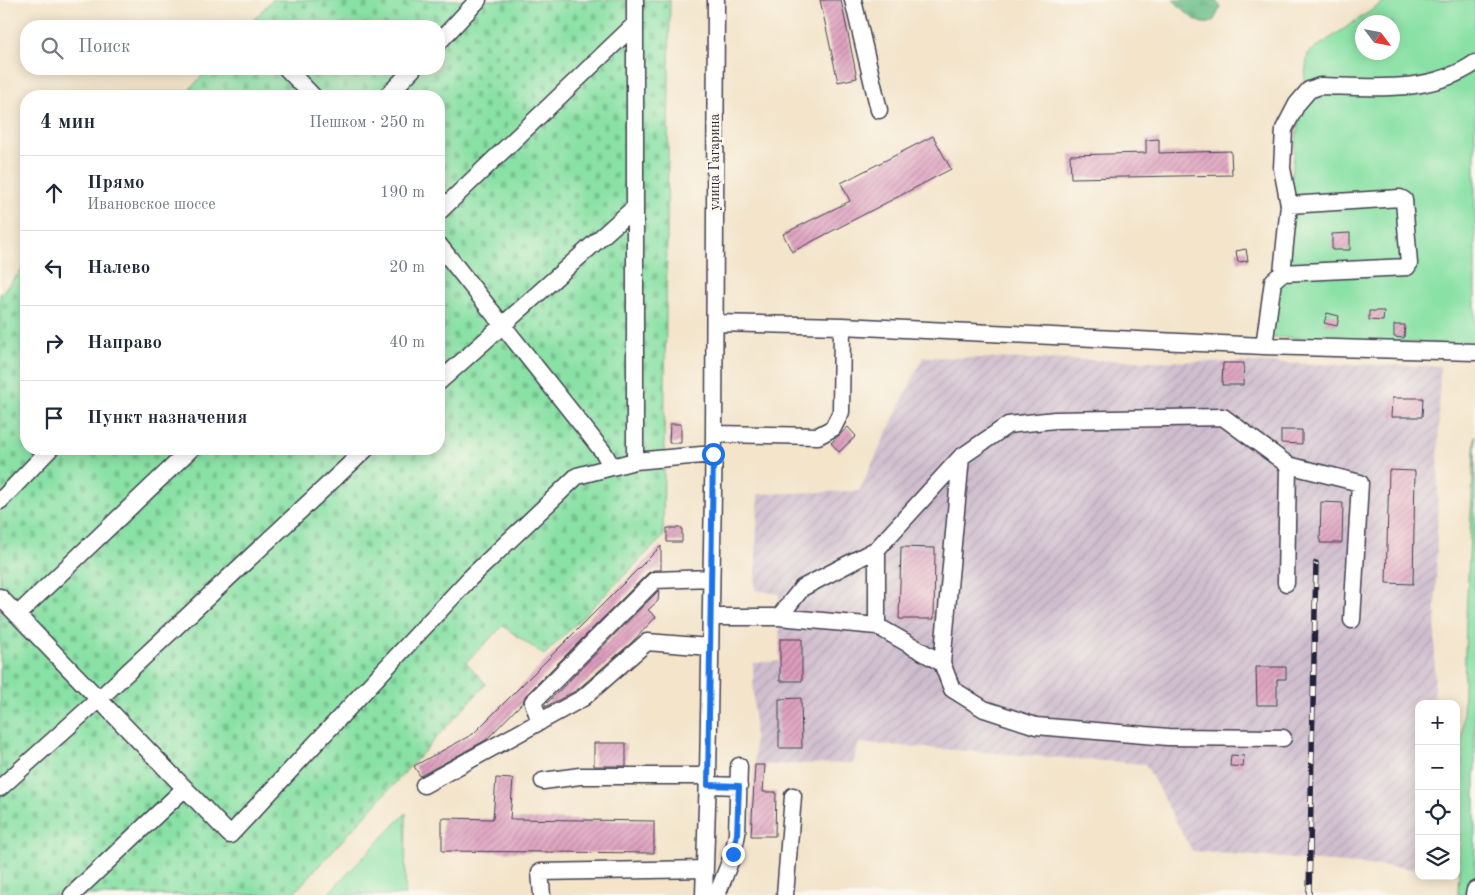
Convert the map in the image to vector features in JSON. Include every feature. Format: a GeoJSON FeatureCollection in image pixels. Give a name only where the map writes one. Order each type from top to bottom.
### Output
{"type":"FeatureCollection","features":[{"type":"Feature","properties":{"kind":"street"},"geometry":{"type":"LineString","coordinates":[[445,36],[478,0]]}},
{"type":"Feature","properties":{"kind":"street"},"geometry":{"type":"LineString","coordinates":[[635,0],[635,461]]}},
{"type":"Feature","properties":{"kind":"street","name":"улица Гагарина"},"geometry":{"type":"LineString","coordinates":[[704,895],[708,780],[714,434],[716,0]]}},
{"type":"Feature","properties":{"kind":"street"},"geometry":{"type":"LineString","coordinates":[[853,0],[879,110]]}},
{"type":"Feature","properties":{"kind":"street"},"geometry":{"type":"LineString","coordinates":[[445,206],[635,24]]}},
{"type":"Feature","properties":{"kind":"street"},"geometry":{"type":"LineString","coordinates":[[1282,273],[1289,205],[1282,168],[1284,129],[1297,104],[1310,90],[1320,86],[1397,87],[1440,80],[1468,68],[1475,62]]}},
{"type":"Feature","properties":{"kind":"street"},"geometry":{"type":"LineString","coordinates":[[293,75],[307,90]]}},
{"type":"Feature","properties":{"kind":"street"},"geometry":{"type":"LineString","coordinates":[[393,90],[407,75]]}},
{"type":"Feature","properties":{"kind":"street"},"geometry":{"type":"LineString","coordinates":[[1264,346],[1273,281],[1282,273],[1406,267],[1409,264],[1404,200],[1400,198],[1289,205]]}},
{"type":"Feature","properties":{"kind":"street"},"geometry":{"type":"LineString","coordinates":[[445,377],[635,207]]}},
{"type":"Feature","properties":{"kind":"street"},"geometry":{"type":"LineString","coordinates":[[445,252],[604,453],[612,467]]}},
{"type":"Feature","properties":{"kind":"street"},"geometry":{"type":"LineString","coordinates":[[714,323],[842,326],[1264,346],[1475,352]]}},
{"type":"Feature","properties":{"kind":"street"},"geometry":{"type":"LineString","coordinates":[[714,434],[818,436],[833,428],[841,412],[842,326]]}},
{"type":"Feature","properties":{"kind":"street"},"geometry":{"type":"LineString","coordinates":[[779,617],[802,588],[877,549],[962,457],[1008,425],[1055,420],[1224,417],[1288,465],[1360,483],[1352,620]]}},
{"type":"Feature","properties":{"kind":"street"},"geometry":{"type":"LineString","coordinates":[[0,597],[230,835],[470,578],[577,476],[635,461],[713,454]]}},
{"type":"Feature","properties":{"kind":"street"},"geometry":{"type":"LineString","coordinates":[[0,501],[44,455]]}},
{"type":"Feature","properties":{"kind":"street"},"geometry":{"type":"LineString","coordinates":[[17,615],[185,455]]}},
{"type":"Feature","properties":{"kind":"street"},"geometry":{"type":"LineString","coordinates":[[0,788],[99,699],[360,455]]}},
{"type":"Feature","properties":{"kind":"street"},"geometry":{"type":"LineString","coordinates":[[962,457],[942,662],[952,689],[984,709],[1036,726],[1168,737],[1283,738]]}},
{"type":"Feature","properties":{"kind":"street"},"geometry":{"type":"LineString","coordinates":[[1286,583],[1288,465]]}},
{"type":"Feature","properties":{"kind":"street"},"geometry":{"type":"LineString","coordinates":[[877,549],[877,626]]}},
{"type":"Feature","properties":{"kind":"street"},"geometry":{"type":"LineString","coordinates":[[540,722],[534,702],[655,580],[711,578]]}},
{"type":"Feature","properties":{"kind":"street"},"geometry":{"type":"LineString","coordinates":[[711,617],[779,617],[877,626],[942,662]]}},
{"type":"Feature","properties":{"kind":"street"},"geometry":{"type":"LineString","coordinates":[[424,785],[584,698],[647,642],[710,647]]}},
{"type":"Feature","properties":{"kind":"street"},"geometry":{"type":"LineString","coordinates":[[716,895],[733,854],[737,834],[739,766]]}},
{"type":"Feature","properties":{"kind":"street"},"geometry":{"type":"LineString","coordinates":[[542,781],[580,776],[708,780],[739,786]]}},
{"type":"Feature","properties":{"kind":"street"},"geometry":{"type":"LineString","coordinates":[[72,895],[185,788]]}},
{"type":"Feature","properties":{"kind":"street"},"geometry":{"type":"LineString","coordinates":[[785,895],[793,796]]}},
{"type":"Feature","properties":{"kind":"street"},"geometry":{"type":"LineString","coordinates":[[542,895],[540,872],[705,869]]}},
{"type":"Feature","properties":{"kind":"street"},"geometry":{"type":"LineString","coordinates":[[1474,895],[1475,890]]}},
{"type":"Feature","properties":{"kind":"shaded area"},"geometry":{"type":"Polygon","coordinates":[[[923,357],[1440,366],[1434,700],[1415,700],[1415,869],[1192,851],[1145,764],[859,743],[853,763],[755,765],[753,663],[780,661],[779,594],[755,590],[758,494],[859,491],[923,357]]]}},
{"type":"Feature","properties":{"kind":"green space"},"geometry":{"type":"Polygon","coordinates":[[[272,0],[670,0],[663,537],[544,655],[503,626],[466,662],[486,684],[292,895],[0,895],[0,294],[20,272],[20,455],[445,455],[445,90],[189,90],[203,75],[445,75],[445,20],[254,20],[272,0]]]}},
{"type":"Feature","properties":{"kind":"green space"},"geometry":{"type":"Polygon","coordinates":[[[1173,0],[1215,0],[1221,7],[1213,21],[1203,23],[1197,21],[1173,0]]]}},
{"type":"Feature","properties":{"kind":"green space"},"geometry":{"type":"Polygon","coordinates":[[[1387,0],[1475,0],[1475,345],[1269,337],[1308,53],[1355,21],[1355,60],[1400,60],[1400,15],[1365,15],[1387,0]]]}},
{"type":"Feature","properties":{"kind":"green space"},"geometry":{"type":"Polygon","coordinates":[[[1475,435],[1475,895],[1458,895],[1458,880],[1460,880],[1466,617],[1475,435]]]}},
{"type":"Feature","properties":{"kind":"green space"},"geometry":{"type":"Polygon","coordinates":[[[406,813],[405,895],[327,895],[406,813]]]}},
{"type":"Feature","properties":{"kind":"building"},"geometry":{"type":"Polygon","coordinates":[[[820,0],[841,0],[857,78],[838,82],[820,0]]]}},
{"type":"Feature","properties":{"kind":"building"},"geometry":{"type":"Polygon","coordinates":[[[933,136],[951,169],[792,252],[783,234],[850,201],[841,183],[933,136]]]}},
{"type":"Feature","properties":{"kind":"building"},"geometry":{"type":"Polygon","coordinates":[[[1159,139],[1159,153],[1231,151],[1232,175],[1071,178],[1070,155],[1146,153],[1146,140],[1159,139]]]}},
{"type":"Feature","properties":{"kind":"building"},"geometry":{"type":"Polygon","coordinates":[[[1350,233],[1350,250],[1332,250],[1332,234],[1350,233]]]}},
{"type":"Feature","properties":{"kind":"building"},"geometry":{"type":"Polygon","coordinates":[[[1246,249],[1248,261],[1238,262],[1236,251],[1246,249]]]}},
{"type":"Feature","properties":{"kind":"building"},"geometry":{"type":"Polygon","coordinates":[[[1369,311],[1384,311],[1383,321],[1369,320],[1369,311]]]}},
{"type":"Feature","properties":{"kind":"building"},"geometry":{"type":"Polygon","coordinates":[[[1327,313],[1339,316],[1337,326],[1324,323],[1327,313]]]}},
{"type":"Feature","properties":{"kind":"building"},"geometry":{"type":"Polygon","coordinates":[[[1394,325],[1405,325],[1404,338],[1394,337],[1394,325]]]}},
{"type":"Feature","properties":{"kind":"building"},"geometry":{"type":"Polygon","coordinates":[[[1223,363],[1244,363],[1243,385],[1222,385],[1223,363]]]}},
{"type":"Feature","properties":{"kind":"building"},"geometry":{"type":"Polygon","coordinates":[[[1392,398],[1423,398],[1422,417],[1391,417],[1392,398]]]}},
{"type":"Feature","properties":{"kind":"building"},"geometry":{"type":"Polygon","coordinates":[[[670,424],[681,424],[681,443],[669,443],[670,424]]]}},
{"type":"Feature","properties":{"kind":"building"},"geometry":{"type":"Polygon","coordinates":[[[848,427],[856,436],[839,452],[831,443],[848,427]]]}},
{"type":"Feature","properties":{"kind":"building"},"geometry":{"type":"Polygon","coordinates":[[[1281,430],[1302,430],[1302,444],[1281,443],[1281,430]]]}},
{"type":"Feature","properties":{"kind":"building"},"geometry":{"type":"Polygon","coordinates":[[[1389,470],[1415,471],[1413,584],[1386,583],[1389,470]]]}},
{"type":"Feature","properties":{"kind":"building"},"geometry":{"type":"Polygon","coordinates":[[[1321,502],[1343,503],[1342,543],[1320,543],[1321,502]]]}},
{"type":"Feature","properties":{"kind":"building"},"geometry":{"type":"Polygon","coordinates":[[[667,528],[682,528],[682,542],[667,542],[667,528]]]}},
{"type":"Feature","properties":{"kind":"building"},"geometry":{"type":"Polygon","coordinates":[[[661,546],[661,570],[654,570],[648,573],[526,695],[523,702],[486,740],[420,776],[414,766],[473,734],[661,546]]]}},
{"type":"Feature","properties":{"kind":"building"},"geometry":{"type":"Polygon","coordinates":[[[901,547],[935,548],[934,619],[899,619],[901,547]]]}},
{"type":"Feature","properties":{"kind":"building"},"geometry":{"type":"Polygon","coordinates":[[[659,590],[658,601],[648,610],[656,617],[631,643],[577,690],[545,707],[545,705],[659,590]]]}},
{"type":"Feature","properties":{"kind":"building"},"geometry":{"type":"Polygon","coordinates":[[[780,639],[802,639],[802,681],[780,681],[780,639]]]}},
{"type":"Feature","properties":{"kind":"building"},"geometry":{"type":"Polygon","coordinates":[[[1256,667],[1286,667],[1286,679],[1277,679],[1277,705],[1257,705],[1256,667]]]}},
{"type":"Feature","properties":{"kind":"building"},"geometry":{"type":"Polygon","coordinates":[[[801,698],[802,748],[779,748],[779,699],[801,698]]]}},
{"type":"Feature","properties":{"kind":"building"},"geometry":{"type":"Polygon","coordinates":[[[594,743],[626,743],[626,766],[594,766],[594,743]]]}},
{"type":"Feature","properties":{"kind":"building"},"geometry":{"type":"Polygon","coordinates":[[[1231,755],[1244,756],[1243,767],[1230,766],[1231,755]]]}},
{"type":"Feature","properties":{"kind":"building"},"geometry":{"type":"Polygon","coordinates":[[[755,765],[765,765],[763,792],[776,792],[775,836],[751,836],[755,765]]]}},
{"type":"Feature","properties":{"kind":"building"},"geometry":{"type":"Polygon","coordinates":[[[496,778],[513,779],[510,819],[654,821],[654,853],[442,851],[442,818],[493,819],[496,778]]]}},
{"type":"Feature","properties":{"kind":"railway"},"geometry":{"type":"LineString","coordinates":[[1309,895],[1316,563]]}},
{"type":"Feature","properties":{"kind":"route"},"geometry":{"type":"LineString","coordinates":[[713,454],[708,785],[739,786],[737,834],[733,854]]}}]}
